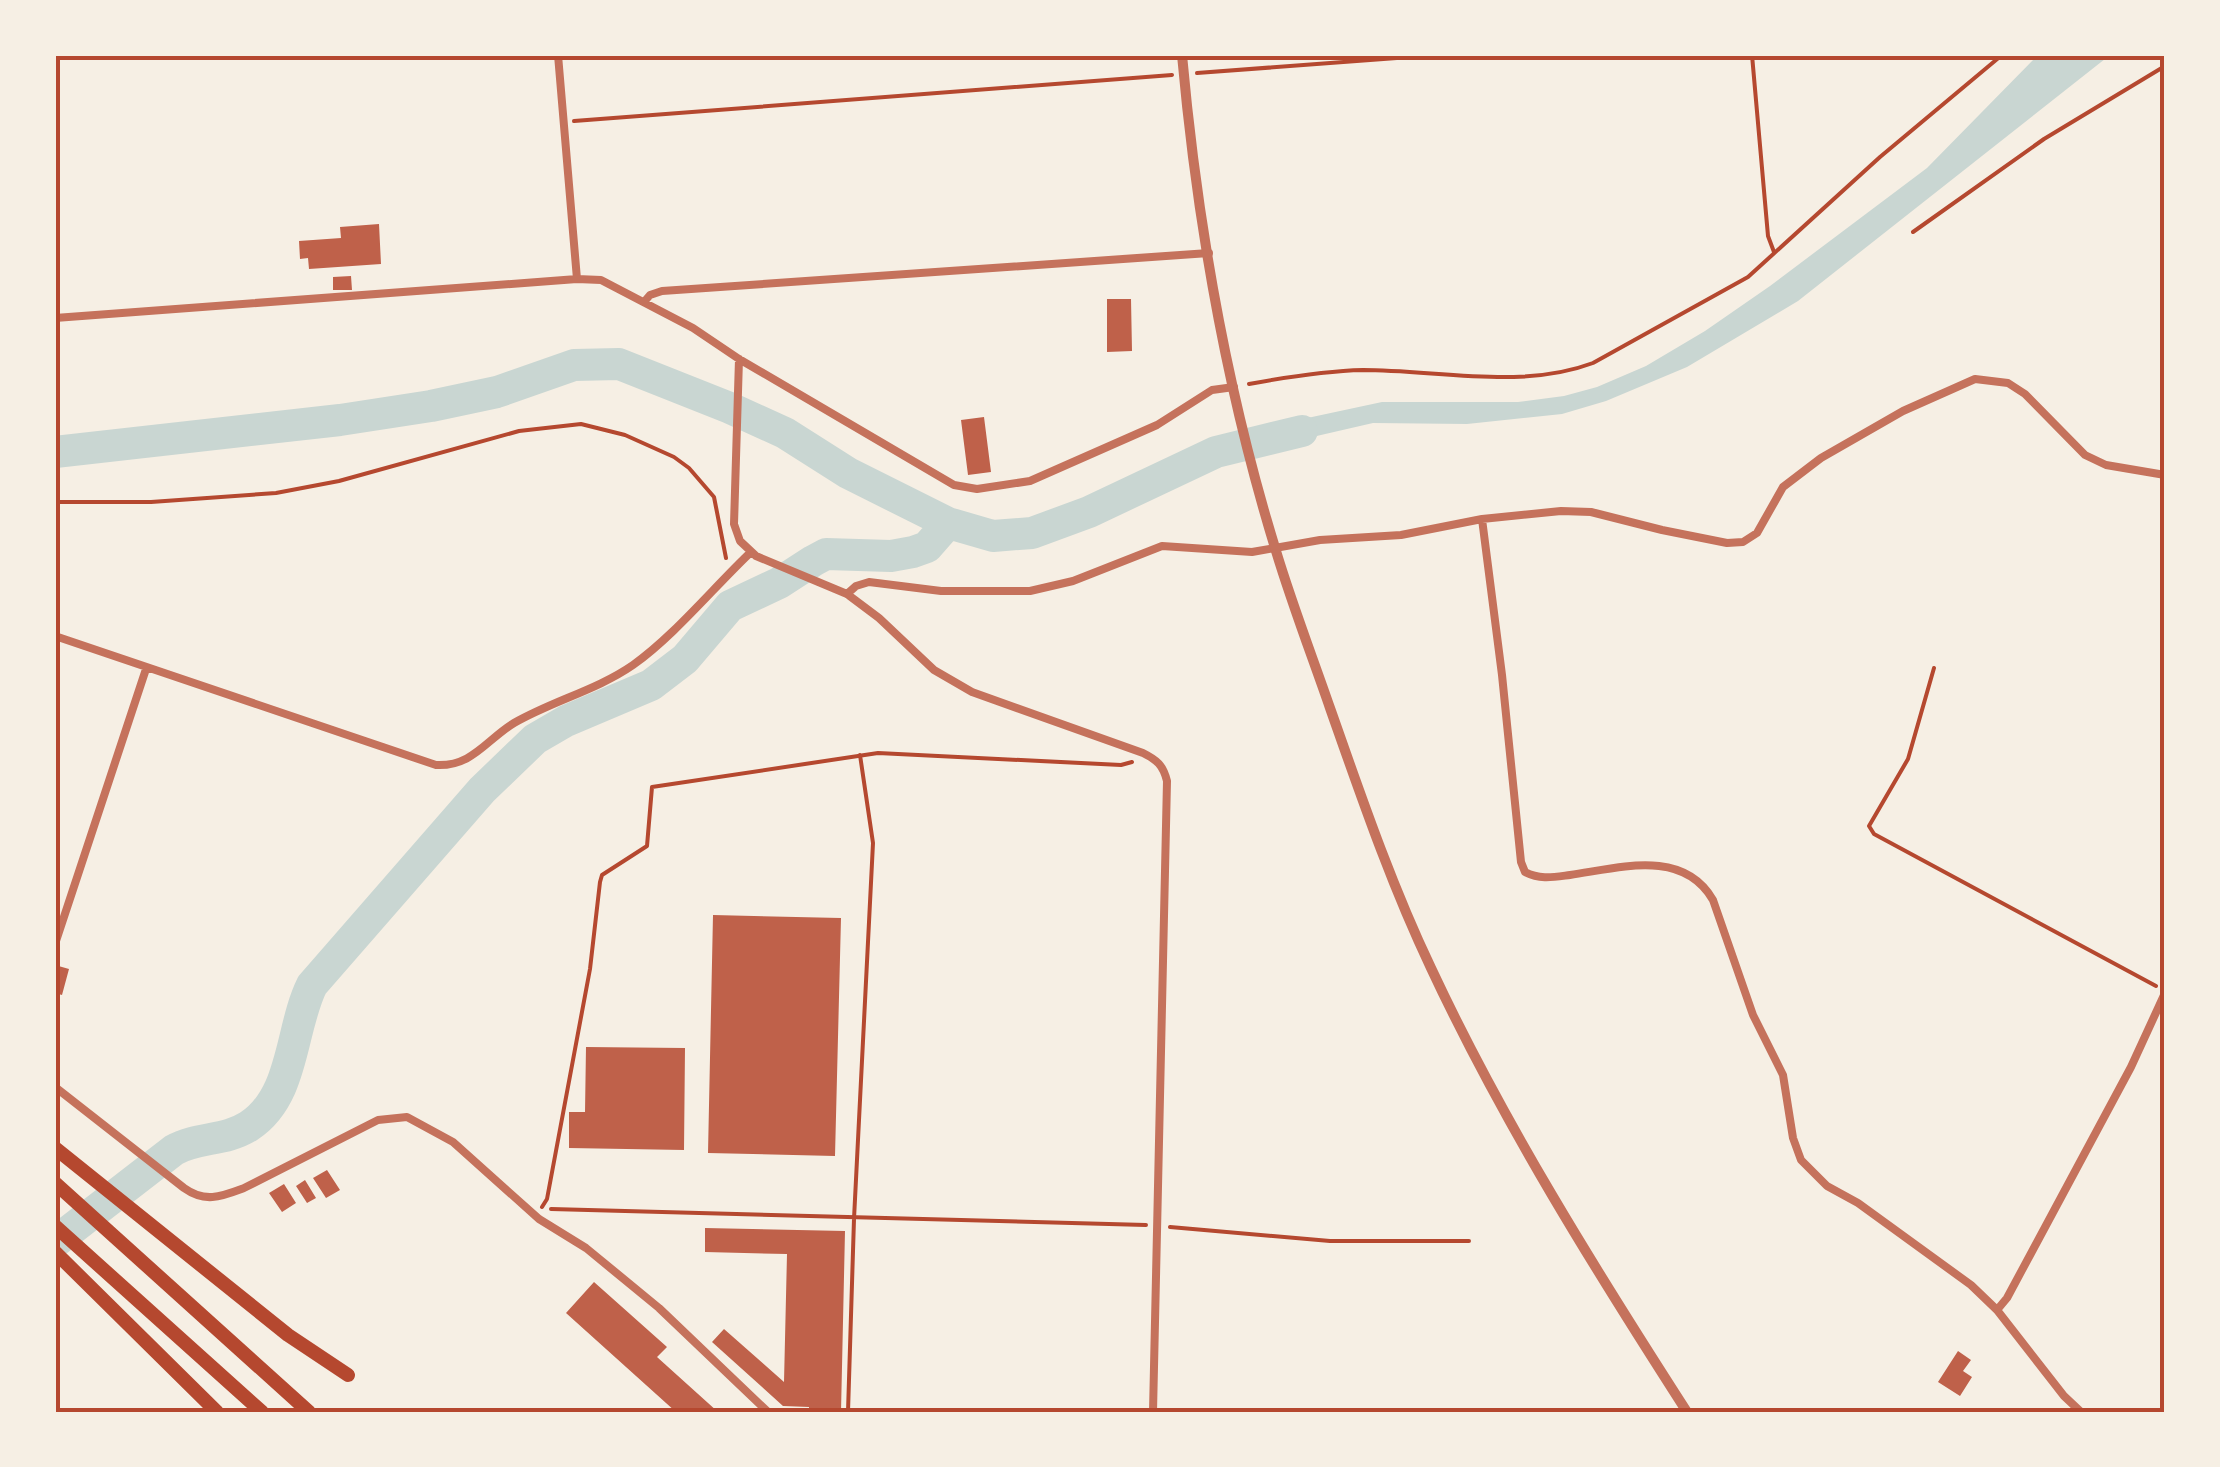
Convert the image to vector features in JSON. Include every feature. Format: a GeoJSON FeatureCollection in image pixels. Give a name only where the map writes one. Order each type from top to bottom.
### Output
{"type":"FeatureCollection","features":[{"type":"Feature","properties":{"kind":"highway"},"geometry":{"type":"LineString","coordinates":[[55,1148],[288,1334],[348,1376]]}},
{"type":"Feature","properties":{"kind":"highway"},"geometry":{"type":"LineString","coordinates":[[60,1187],[310,1412]]}},
{"type":"Feature","properties":{"kind":"highway"},"geometry":{"type":"LineString","coordinates":[[55,1226],[262,1412]]}},
{"type":"Feature","properties":{"kind":"highway"},"geometry":{"type":"LineString","coordinates":[[55,1252],[217,1412]]}},
{"type":"Feature","properties":{"kind":"street"},"geometry":{"type":"LineString","coordinates":[[558,55],[576,280]]}},
{"type":"Feature","properties":{"kind":"street"},"geometry":{"type":"LineString","coordinates":[[1182,55],[1209,253],[1234,387],[1276,549],[1371,826],[1431,968],[1500,1102],[1621,1309],[1687,1412]]}},
{"type":"Feature","properties":{"kind":"street"},"geometry":{"type":"LineString","coordinates":[[644,302],[662,291],[1209,253]]}},
{"type":"Feature","properties":{"kind":"street"},"geometry":{"type":"LineString","coordinates":[[55,318],[602,280],[693,328],[925,470],[954,485],[978,490],[1030,481],[1157,426],[1212,390],[1234,387]]}},
{"type":"Feature","properties":{"kind":"street"},"geometry":{"type":"LineString","coordinates":[[739,359],[734,524],[740,540],[753,554],[848,594],[946,679],[972,692],[1143,753],[1162,764],[1168,780],[1153,1412]]}},
{"type":"Feature","properties":{"kind":"street"},"geometry":{"type":"LineString","coordinates":[[848,594],[869,582],[941,591],[1030,592],[1162,546],[1252,552],[1320,540],[1401,535],[1482,519],[1591,512],[1727,543],[1748,541],[1757,533],[1782,487],[1821,458],[1903,410],[1975,379],[2008,383],[2025,394],[2085,455],[2106,465],[2165,474]]}},
{"type":"Feature","properties":{"kind":"street"},"geometry":{"type":"LineString","coordinates":[[1482,519],[1525,872],[1546,878],[1660,865],[1680,870],[1702,886],[1713,900],[1754,1016],[1783,1075],[1793,1138],[1801,1160],[1827,1186],[1858,1202],[1942,1262],[1996,1310],[2081,1412]]}},
{"type":"Feature","properties":{"kind":"street"},"geometry":{"type":"LineString","coordinates":[[55,636],[425,761],[454,765],[476,755],[499,732],[524,717],[630,667],[753,554]]}},
{"type":"Feature","properties":{"kind":"street"},"geometry":{"type":"LineString","coordinates":[[55,944],[146,669]]}},
{"type":"Feature","properties":{"kind":"street"},"geometry":{"type":"LineString","coordinates":[[1996,1310],[2008,1298],[2131,1066],[2165,992]]}},
{"type":"Feature","properties":{"kind":"street"},"geometry":{"type":"LineString","coordinates":[[55,1086],[196,1196],[221,1197],[378,1120],[407,1117],[453,1142],[586,1248],[659,1308],[768,1412]]}},
{"type":"Feature","properties":{"kind":"path"},"geometry":{"type":"LineString","coordinates":[[564,122],[1437,55]]}},
{"type":"Feature","properties":{"kind":"path"},"geometry":{"type":"LineString","coordinates":[[1752,55],[1768,236],[1774,252]]}},
{"type":"Feature","properties":{"kind":"path"},"geometry":{"type":"LineString","coordinates":[[1234,387],[1299,374],[1364,370],[1491,376],[1571,372],[1592,364],[1748,277],[1969,79],[2002,55]]}},
{"type":"Feature","properties":{"kind":"path"},"geometry":{"type":"LineString","coordinates":[[1912,232],[2044,140],[2165,66]]}},
{"type":"Feature","properties":{"kind":"path"},"geometry":{"type":"LineString","coordinates":[[55,502],[152,502],[287,492],[518,431],[581,424],[625,435],[689,468],[714,496],[730,572]]}},
{"type":"Feature","properties":{"kind":"path"},"geometry":{"type":"LineString","coordinates":[[1934,668],[1908,759],[1869,826],[1874,834],[2165,992]]}},
{"type":"Feature","properties":{"kind":"path"},"geometry":{"type":"LineString","coordinates":[[1143,753],[1121,765],[878,753],[652,787],[646,846],[602,875],[600,882],[590,969],[547,1198],[540,1214],[1157,1226],[1330,1241],[1469,1241]]}},
{"type":"Feature","properties":{"kind":"path"},"geometry":{"type":"LineString","coordinates":[[848,1412],[874,843],[860,755]]}},
{"type":"Feature","properties":{"kind":"shaded area"},"geometry":{"type":"Polygon","coordinates":[[[2038,55],[2110,55],[1798,301],[1687,367],[1606,401],[1562,414],[1467,424],[1373,423],[1260,449],[1256,429],[1382,402],[1518,402],[1564,396],[1646,366],[1770,286],[1927,168],[2038,55]]]}},
{"type":"Feature","properties":{"kind":"building"},"geometry":{"type":"Polygon","coordinates":[[[379,224],[381,264],[309,269],[308,258],[300,259],[299,241],[341,238],[340,227],[379,224]]]}},
{"type":"Feature","properties":{"kind":"building"},"geometry":{"type":"Polygon","coordinates":[[[351,276],[352,290],[333,290],[333,277],[351,276]]]}},
{"type":"Feature","properties":{"kind":"building"},"geometry":{"type":"Polygon","coordinates":[[[1107,299],[1131,299],[1132,351],[1107,352],[1107,299]]]}},
{"type":"Feature","properties":{"kind":"building"},"geometry":{"type":"Polygon","coordinates":[[[984,417],[991,472],[968,475],[961,420],[984,417]]]}},
{"type":"Feature","properties":{"kind":"building"},"geometry":{"type":"Polygon","coordinates":[[[713,915],[841,918],[835,1156],[708,1153],[713,915]]]}},
{"type":"Feature","properties":{"kind":"building"},"geometry":{"type":"Polygon","coordinates":[[[55,965],[69,969],[62,995],[55,993],[55,965]]]}},
{"type":"Feature","properties":{"kind":"building"},"geometry":{"type":"Polygon","coordinates":[[[586,1047],[685,1048],[684,1150],[569,1148],[569,1112],[585,1112],[586,1047]]]}},
{"type":"Feature","properties":{"kind":"building"},"geometry":{"type":"Polygon","coordinates":[[[327,1170],[340,1190],[326,1198],[313,1178],[327,1170]]]}},
{"type":"Feature","properties":{"kind":"building"},"geometry":{"type":"Polygon","coordinates":[[[305,1180],[316,1198],[307,1203],[296,1186],[305,1180]]]}},
{"type":"Feature","properties":{"kind":"building"},"geometry":{"type":"Polygon","coordinates":[[[284,1184],[296,1203],[282,1212],[269,1193],[284,1184]]]}},
{"type":"Feature","properties":{"kind":"building"},"geometry":{"type":"Polygon","coordinates":[[[705,1228],[845,1231],[841,1412],[809,1412],[809,1407],[783,1406],[712,1342],[724,1329],[784,1382],[787,1254],[705,1252],[705,1228]]]}},
{"type":"Feature","properties":{"kind":"building"},"geometry":{"type":"Polygon","coordinates":[[[594,1282],[667,1347],[657,1357],[718,1412],[676,1412],[566,1313],[594,1282]]]}},
{"type":"Feature","properties":{"kind":"building"},"geometry":{"type":"Polygon","coordinates":[[[1958,1351],[1971,1360],[1963,1371],[1972,1377],[1960,1396],[1938,1382],[1958,1351]]]}},
{"type":"Feature","properties":{"kind":"waterway"},"geometry":{"type":"LineString","coordinates":[[55,452],[431,406],[497,392],[574,365],[619,364],[785,433],[848,473],[948,523],[993,536],[1032,533],[1089,512],[1216,452],[1302,431]]}},
{"type":"Feature","properties":{"kind":"waterway"},"geometry":{"type":"LineString","coordinates":[[55,1242],[174,1150],[240,1131],[264,1113],[283,1080],[312,985],[482,790],[535,739],[566,721],[651,685],[685,659],[730,606],[779,583],[826,554],[891,556],[913,552],[927,547],[948,523]]}}]}
